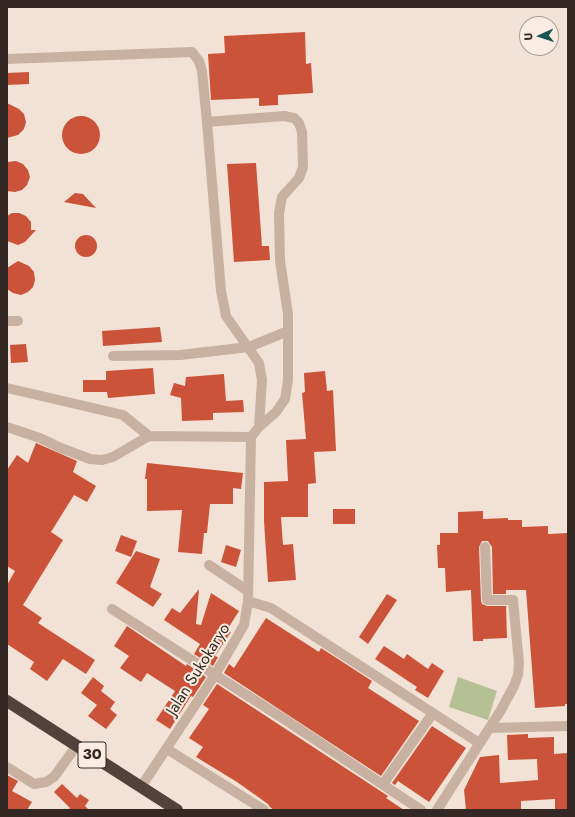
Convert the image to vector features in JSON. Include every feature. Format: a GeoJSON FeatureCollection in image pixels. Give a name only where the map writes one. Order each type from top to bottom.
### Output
{"type":"FeatureCollection","features":[{"type":"Feature","properties":{"kind":"highway","name":"30"},"geometry":{"type":"LineString","coordinates":[[7,701],[177,810]]}},
{"type":"Feature","properties":{"kind":"street"},"geometry":{"type":"LineString","coordinates":[[7,59],[192,52],[200,61],[207,122],[223,304],[226,316],[259,363],[261,375],[259,427]]}},
{"type":"Feature","properties":{"kind":"street"},"geometry":{"type":"LineString","coordinates":[[7,427],[40,438],[61,448],[90,458],[102,460],[113,457],[149,436],[251,437],[259,427],[276,412],[285,399],[288,380],[288,314],[280,261],[279,213],[282,197],[299,178],[303,167],[302,132],[299,124],[294,118],[284,116],[207,122]]}},
{"type":"Feature","properties":{"kind":"street"},"geometry":{"type":"LineString","coordinates":[[7,321],[18,321]]}},
{"type":"Feature","properties":{"kind":"street"},"geometry":{"type":"LineString","coordinates":[[113,356],[180,355],[249,348],[288,331]]}},
{"type":"Feature","properties":{"kind":"street"},"geometry":{"type":"LineString","coordinates":[[7,388],[123,415],[149,436]]}},
{"type":"Feature","properties":{"kind":"street","name":"Jalan Sukokaryo"},"geometry":{"type":"LineString","coordinates":[[141,787],[215,675],[244,625],[248,602],[251,437]]}},
{"type":"Feature","properties":{"kind":"street"},"geometry":{"type":"LineString","coordinates":[[437,810],[490,728],[514,686],[518,675],[519,663],[513,600],[487,600],[485,547]]}},
{"type":"Feature","properties":{"kind":"street"},"geometry":{"type":"LineString","coordinates":[[209,565],[248,591]]}},
{"type":"Feature","properties":{"kind":"street"},"geometry":{"type":"LineString","coordinates":[[248,602],[271,608],[479,743]]}},
{"type":"Feature","properties":{"kind":"street"},"geometry":{"type":"LineString","coordinates":[[112,610],[215,675],[421,810]]}},
{"type":"Feature","properties":{"kind":"street"},"geometry":{"type":"LineString","coordinates":[[383,784],[433,713]]}},
{"type":"Feature","properties":{"kind":"street"},"geometry":{"type":"LineString","coordinates":[[490,728],[568,726]]}},
{"type":"Feature","properties":{"kind":"street"},"geometry":{"type":"LineString","coordinates":[[7,767],[34,784],[46,782],[54,777],[77,745]]}},
{"type":"Feature","properties":{"kind":"street"},"geometry":{"type":"LineString","coordinates":[[167,749],[264,810]]}},
{"type":"Feature","properties":{"kind":"green space"},"geometry":{"type":"Polygon","coordinates":[[[458,677],[497,691],[488,720],[449,707],[458,677]]]}},
{"type":"Feature","properties":{"kind":"building"},"geometry":{"type":"Polygon","coordinates":[[[305,32],[306,64],[311,63],[313,93],[278,95],[278,105],[259,106],[259,98],[211,100],[208,54],[225,53],[224,36],[305,32]]]}},
{"type":"Feature","properties":{"kind":"building"},"geometry":{"type":"Polygon","coordinates":[[[29,72],[29,84],[7,85],[7,73],[29,72]]]}},
{"type":"Feature","properties":{"kind":"building"},"geometry":{"type":"Polygon","coordinates":[[[7,103],[19,109],[24,114],[26,122],[24,129],[18,135],[7,138],[7,103]]]}},
{"type":"Feature","properties":{"kind":"building"},"geometry":{"type":"Polygon","coordinates":[[[77,116],[85,116],[95,121],[99,128],[99,142],[95,149],[85,154],[77,154],[67,149],[65,146],[62,139],[62,131],[67,121],[70,119],[77,116]]]}},
{"type":"Feature","properties":{"kind":"building"},"geometry":{"type":"Polygon","coordinates":[[[16,161],[23,164],[28,170],[30,177],[27,185],[22,190],[15,192],[7,191],[7,162],[16,161]]]}},
{"type":"Feature","properties":{"kind":"building"},"geometry":{"type":"Polygon","coordinates":[[[256,163],[262,246],[269,246],[270,260],[234,262],[227,164],[256,163]]]}},
{"type":"Feature","properties":{"kind":"building"},"geometry":{"type":"Polygon","coordinates":[[[75,193],[83,194],[96,208],[64,202],[75,193]]]}},
{"type":"Feature","properties":{"kind":"building"},"geometry":{"type":"Polygon","coordinates":[[[12,213],[19,213],[26,216],[31,222],[31,230],[36,230],[25,242],[18,245],[7,241],[7,216],[12,213]]]}},
{"type":"Feature","properties":{"kind":"building"},"geometry":{"type":"Polygon","coordinates":[[[86,235],[94,238],[97,246],[94,254],[86,257],[78,254],[75,246],[78,238],[86,235]]]}},
{"type":"Feature","properties":{"kind":"building"},"geometry":{"type":"Polygon","coordinates":[[[18,261],[29,266],[34,272],[35,280],[33,287],[28,292],[21,295],[13,293],[7,289],[7,268],[18,261]]]}},
{"type":"Feature","properties":{"kind":"building"},"geometry":{"type":"Polygon","coordinates":[[[160,327],[162,342],[103,346],[102,331],[160,327]]]}},
{"type":"Feature","properties":{"kind":"building"},"geometry":{"type":"Polygon","coordinates":[[[26,344],[28,362],[11,363],[10,345],[26,344]]]}},
{"type":"Feature","properties":{"kind":"building"},"geometry":{"type":"Polygon","coordinates":[[[153,368],[155,394],[108,398],[107,392],[83,392],[83,380],[106,380],[106,371],[153,368]]]}},
{"type":"Feature","properties":{"kind":"building"},"geometry":{"type":"Polygon","coordinates":[[[325,371],[327,391],[333,390],[336,451],[314,452],[316,483],[308,484],[308,517],[281,517],[283,545],[293,544],[296,580],[268,582],[264,521],[264,482],[288,481],[286,440],[306,439],[302,393],[305,392],[304,373],[325,371]]]}},
{"type":"Feature","properties":{"kind":"building"},"geometry":{"type":"Polygon","coordinates":[[[224,374],[226,401],[243,400],[244,412],[213,413],[213,420],[182,421],[181,398],[170,395],[174,383],[185,386],[186,377],[224,374]]]}},
{"type":"Feature","properties":{"kind":"building"},"geometry":{"type":"Polygon","coordinates":[[[36,443],[77,461],[73,472],[96,486],[87,502],[74,495],[51,532],[63,540],[23,605],[42,618],[38,623],[95,660],[86,674],[63,659],[47,681],[30,669],[34,662],[7,644],[7,585],[15,571],[7,566],[7,470],[17,455],[28,463],[36,443]]]}},
{"type":"Feature","properties":{"kind":"building"},"geometry":{"type":"Polygon","coordinates":[[[147,463],[243,473],[241,489],[233,488],[233,504],[210,504],[207,533],[204,533],[202,554],[178,552],[182,510],[147,511],[147,479],[145,479],[147,463]]]}},
{"type":"Feature","properties":{"kind":"building"},"geometry":{"type":"Polygon","coordinates":[[[333,509],[355,509],[355,524],[333,524],[333,509]]]}},
{"type":"Feature","properties":{"kind":"building"},"geometry":{"type":"Polygon","coordinates":[[[483,511],[483,519],[508,518],[508,520],[522,520],[522,527],[548,526],[548,534],[568,533],[568,704],[565,704],[565,706],[535,708],[526,590],[506,590],[506,594],[493,594],[492,547],[488,541],[482,541],[479,547],[481,601],[482,604],[487,606],[506,606],[507,638],[473,641],[471,590],[446,592],[445,568],[438,568],[437,545],[440,545],[440,533],[458,533],[458,512],[483,511]]]}},
{"type":"Feature","properties":{"kind":"building"},"geometry":{"type":"Polygon","coordinates":[[[121,535],[137,541],[131,557],[115,551],[121,535]]]}},
{"type":"Feature","properties":{"kind":"building"},"geometry":{"type":"Polygon","coordinates":[[[226,545],[241,550],[236,567],[221,562],[226,545]]]}},
{"type":"Feature","properties":{"kind":"building"},"geometry":{"type":"Polygon","coordinates":[[[136,551],[160,559],[150,587],[162,594],[153,607],[116,583],[136,551]]]}},
{"type":"Feature","properties":{"kind":"building"},"geometry":{"type":"Polygon","coordinates":[[[199,589],[196,624],[201,625],[211,593],[239,611],[227,630],[231,632],[215,656],[218,657],[213,666],[194,654],[200,644],[164,620],[172,608],[180,613],[199,589]]]}},
{"type":"Feature","properties":{"kind":"building"},"geometry":{"type":"Polygon","coordinates":[[[387,594],[397,600],[368,644],[359,637],[387,594]]]}},
{"type":"Feature","properties":{"kind":"building"},"geometry":{"type":"Polygon","coordinates":[[[266,618],[319,652],[321,648],[372,681],[368,688],[419,721],[381,776],[224,673],[229,664],[234,668],[266,618]]]}},
{"type":"Feature","properties":{"kind":"building"},"geometry":{"type":"Polygon","coordinates":[[[127,626],[186,666],[187,664],[206,677],[193,697],[191,696],[170,729],[156,720],[175,691],[147,673],[141,682],[120,668],[129,656],[114,646],[127,626]]]}},
{"type":"Feature","properties":{"kind":"building"},"geometry":{"type":"Polygon","coordinates":[[[384,646],[404,659],[407,654],[428,669],[432,663],[444,671],[428,698],[415,690],[417,687],[375,659],[384,646]]]}},
{"type":"Feature","properties":{"kind":"building"},"geometry":{"type":"Polygon","coordinates":[[[93,677],[104,686],[101,691],[115,702],[110,709],[117,715],[106,729],[88,716],[97,705],[81,693],[93,677]]]}},
{"type":"Feature","properties":{"kind":"building"},"geometry":{"type":"Polygon","coordinates":[[[217,684],[388,796],[386,798],[404,810],[274,810],[237,782],[196,757],[203,747],[189,738],[209,709],[203,705],[217,684]]]}},
{"type":"Feature","properties":{"kind":"building"},"geometry":{"type":"Polygon","coordinates":[[[432,726],[466,748],[429,802],[398,781],[395,785],[392,783],[432,726]]]}},
{"type":"Feature","properties":{"kind":"building"},"geometry":{"type":"Polygon","coordinates":[[[528,734],[528,738],[554,737],[554,754],[568,753],[568,810],[555,810],[555,799],[521,801],[521,810],[466,810],[464,790],[480,757],[499,755],[500,783],[538,780],[537,759],[508,760],[507,735],[528,734]]]}},
{"type":"Feature","properties":{"kind":"building"},"geometry":{"type":"Polygon","coordinates":[[[7,775],[18,781],[12,791],[32,802],[27,810],[7,810],[7,775]]]}},
{"type":"Feature","properties":{"kind":"building"},"geometry":{"type":"Polygon","coordinates":[[[62,784],[77,798],[80,794],[89,800],[85,806],[89,810],[68,810],[70,808],[54,792],[62,784]]]}}]}
